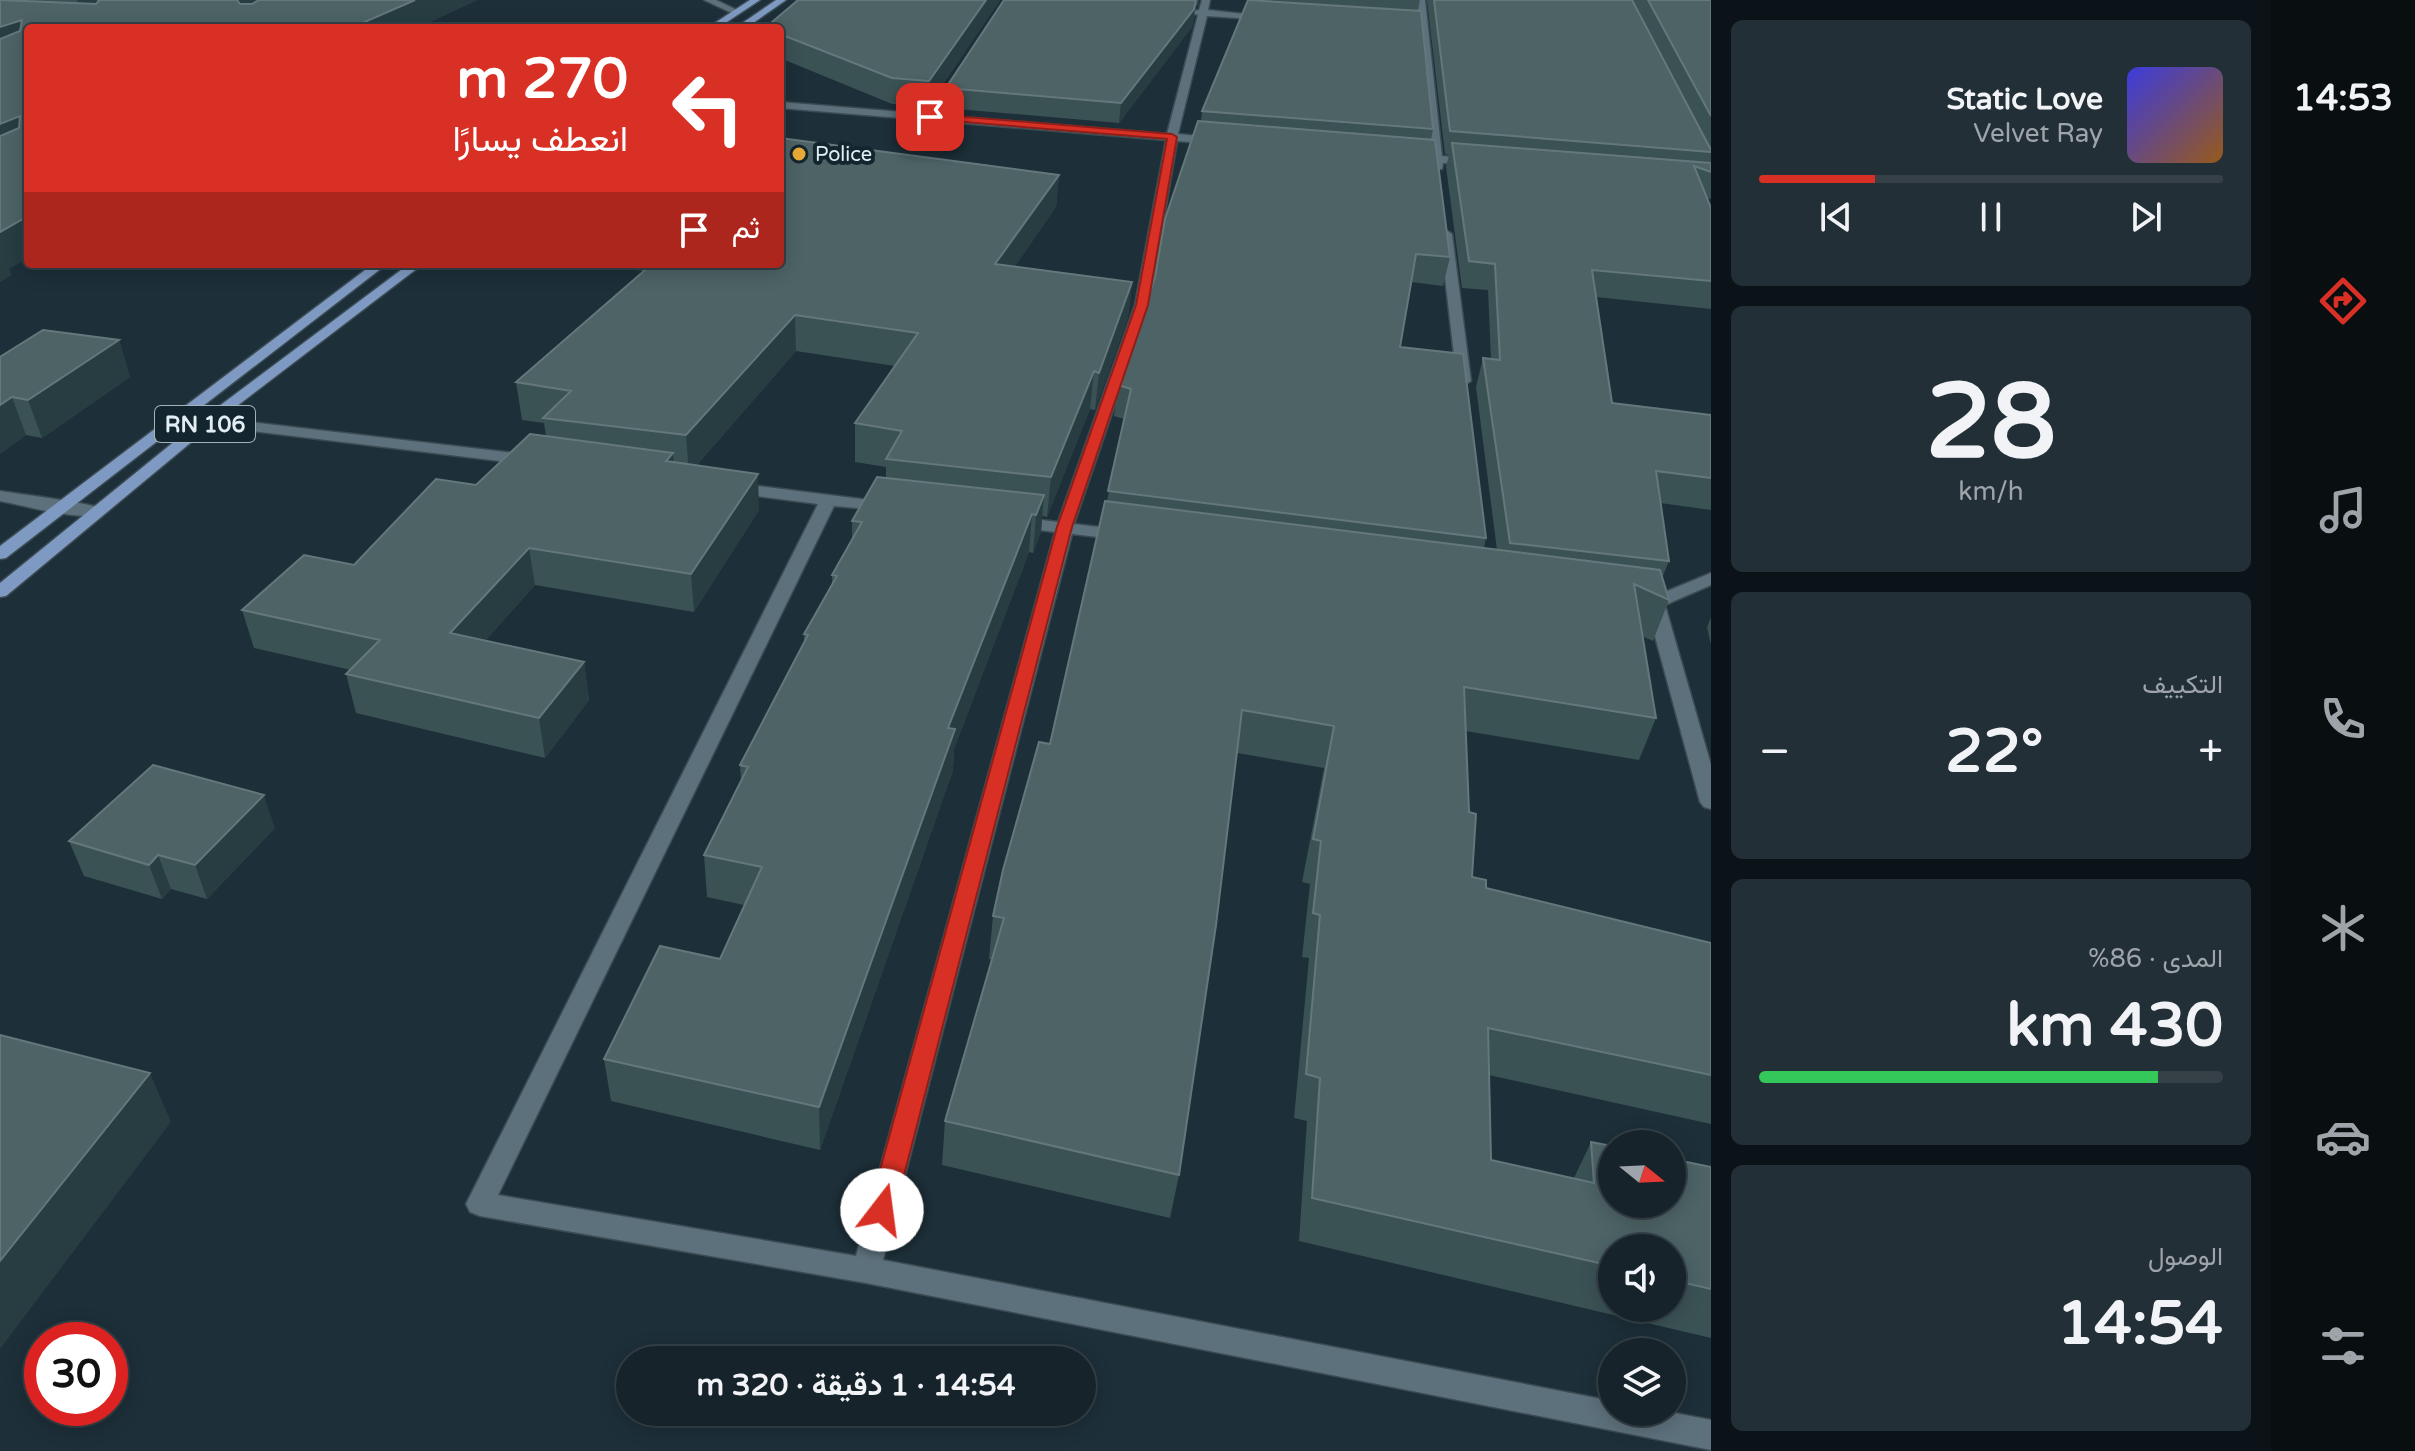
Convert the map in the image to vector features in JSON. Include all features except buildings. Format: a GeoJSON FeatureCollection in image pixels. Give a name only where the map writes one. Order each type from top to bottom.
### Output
{"type":"FeatureCollection","features":[{"type":"Feature","properties":{"kind":"main road"},"geometry":{"type":"LineString","coordinates":[[718,24],[756,0]]}},
{"type":"Feature","properties":{"kind":"main road"},"geometry":{"type":"LineString","coordinates":[[746,24],[782,0]]}},
{"type":"Feature","properties":{"kind":"main road","name":"RN 106"},"geometry":{"type":"LineString","coordinates":[[0,554],[376,268]]}},
{"type":"Feature","properties":{"kind":"main road","name":"RN 106"},"geometry":{"type":"LineString","coordinates":[[0,592],[207,422],[412,268]]}},
{"type":"Feature","properties":{"kind":"street"},"geometry":{"type":"LineString","coordinates":[[708,0],[737,12]]}},
{"type":"Feature","properties":{"kind":"street"},"geometry":{"type":"LineString","coordinates":[[1421,0],[1439,175]]}},
{"type":"Feature","properties":{"kind":"street"},"geometry":{"type":"LineString","coordinates":[[866,1270],[1065,527],[1142,305],[1199,8],[1282,18]]}},
{"type":"Feature","properties":{"kind":"street"},"geometry":{"type":"LineString","coordinates":[[1408,25],[1424,26]]}},
{"type":"Feature","properties":{"kind":"street"},"geometry":{"type":"LineString","coordinates":[[930,117],[964,65]]}},
{"type":"Feature","properties":{"kind":"street"},"geometry":{"type":"LineString","coordinates":[[784,105],[1234,142]]}},
{"type":"Feature","properties":{"kind":"street"},"geometry":{"type":"LineString","coordinates":[[1390,155],[1483,163]]}},
{"type":"Feature","properties":{"kind":"street"},"geometry":{"type":"LineString","coordinates":[[1445,222],[1466,395]]}},
{"type":"Feature","properties":{"kind":"street"},"geometry":{"type":"LineString","coordinates":[[207,422],[554,463]]}},
{"type":"Feature","properties":{"kind":"street"},"geometry":{"type":"LineString","coordinates":[[722,486],[907,510]]}},
{"type":"Feature","properties":{"kind":"street"},"geometry":{"type":"LineString","coordinates":[[0,496],[62,508],[100,511]]}},
{"type":"Feature","properties":{"kind":"street"},"geometry":{"type":"LineString","coordinates":[[828,501],[480,1204],[866,1270],[1711,1435]]}},
{"type":"Feature","properties":{"kind":"street"},"geometry":{"type":"LineString","coordinates":[[1002,520],[1141,537]]}},
{"type":"Feature","properties":{"kind":"street"},"geometry":{"type":"LineString","coordinates":[[1625,599],[1655,603],[1711,578]]}},
{"type":"Feature","properties":{"kind":"street"},"geometry":{"type":"LineString","coordinates":[[1655,603],[1711,802]]}},
{"type":"Feature","properties":{"kind":"place","name":"Police"},"geometry":{"type":"Point","coordinates":[799,154]}},
{"type":"Feature","properties":{"kind":"route"},"geometry":{"type":"LineString","coordinates":[[882,1210],[1065,527],[1142,305],[1172,137],[930,117]]}}]}
